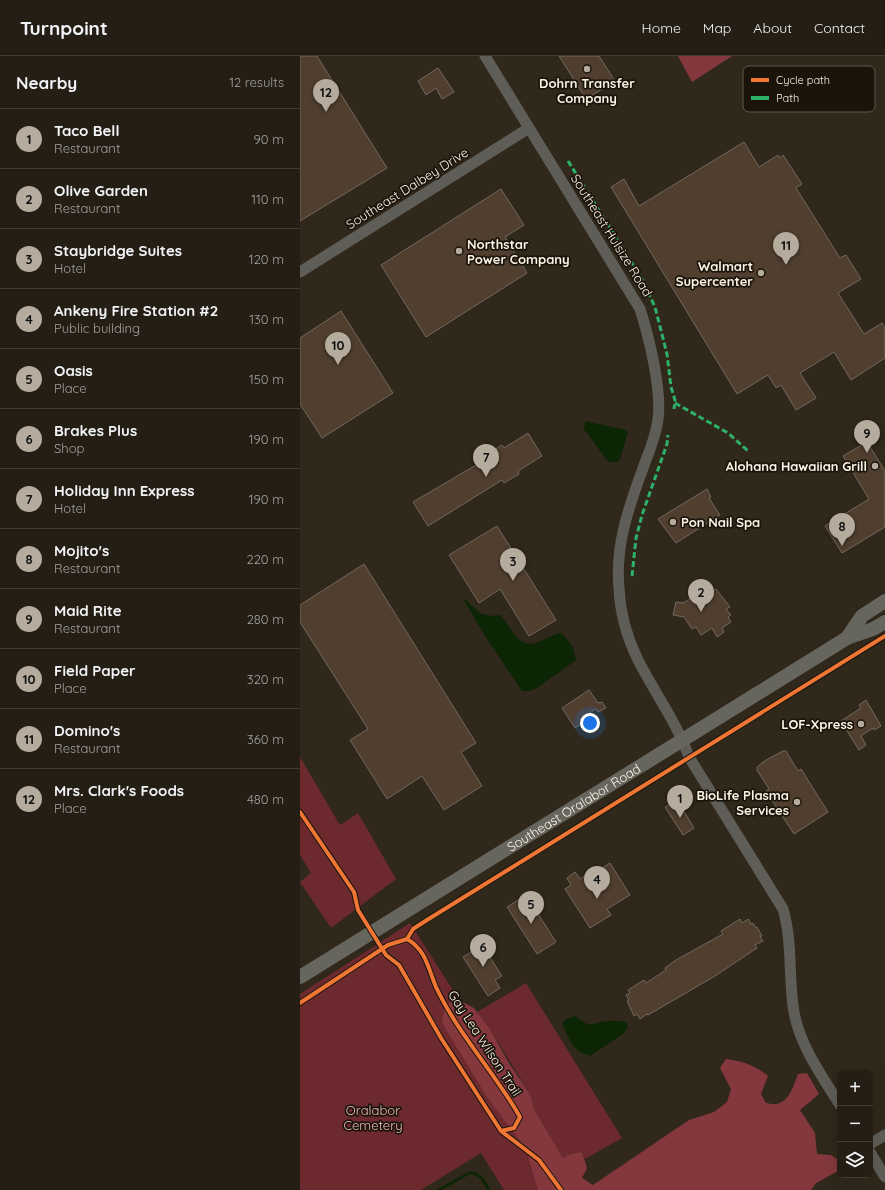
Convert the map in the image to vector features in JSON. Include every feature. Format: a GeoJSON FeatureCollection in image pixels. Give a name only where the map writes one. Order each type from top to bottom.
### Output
{"type":"FeatureCollection","features":[{"type":"Feature","properties":{"kind":"main road","name":"Southeast Oralabor Road"},"geometry":{"type":"LineString","coordinates":[[847,638],[862,616],[885,601]]}},
{"type":"Feature","properties":{"kind":"main road","name":"Southeast Oralabor Road"},"geometry":{"type":"LineString","coordinates":[[300,977],[847,638],[873,629],[885,622]]}},
{"type":"Feature","properties":{"kind":"street","name":"Southeast Hulsize Road"},"geometry":{"type":"LineString","coordinates":[[485,56],[628,286],[640,309],[648,332],[657,390],[658,418],[624,523],[619,555],[618,588],[623,618],[636,657],[683,739],[689,757],[778,898],[783,909],[788,928],[792,997],[798,1028],[817,1067],[837,1099]]}},
{"type":"Feature","properties":{"kind":"street","name":"Southeast Dalbey Drive"},"geometry":{"type":"LineString","coordinates":[[300,272],[529,128]]}},
{"type":"Feature","properties":{"kind":"street"},"geometry":{"type":"LineString","coordinates":[[873,1142],[885,1135]]}},
{"type":"Feature","properties":{"kind":"street"},"geometry":{"type":"LineString","coordinates":[[873,1157],[885,1177]]}},
{"type":"Feature","properties":{"kind":"green space"},"geometry":{"type":"Polygon","coordinates":[[[300,757],[340,825],[358,813],[396,879],[331,928],[300,882],[311,873],[300,855],[300,757]]]}},
{"type":"Feature","properties":{"kind":"green space","name":"Oralabor Cemetery"},"geometry":{"type":"Polygon","coordinates":[[[410,923],[581,1190],[504,1190],[481,1153],[421,1190],[300,1190],[300,994],[410,923]]]}},
{"type":"Feature","properties":{"kind":"green space"},"geometry":{"type":"Polygon","coordinates":[[[526,983],[622,1138],[585,1159],[582,1152],[571,1154],[563,1158],[534,1109],[530,1094],[490,1029],[477,1012],[526,983]]]}},
{"type":"Feature","properties":{"kind":"shaded area"},"geometry":{"type":"Polygon","coordinates":[[[678,56],[732,56],[692,82],[678,56]]]}},
{"type":"Feature","properties":{"kind":"shaded area"},"geometry":{"type":"Polygon","coordinates":[[[585,421],[626,430],[628,432],[618,462],[610,462],[607,460],[584,429],[585,421]]]}},
{"type":"Feature","properties":{"kind":"shaded area"},"geometry":{"type":"Polygon","coordinates":[[[462,597],[481,614],[492,616],[500,615],[523,643],[536,643],[562,633],[573,647],[576,660],[537,688],[530,691],[522,691],[485,636],[462,597]]]}},
{"type":"Feature","properties":{"kind":"shaded area"},"geometry":{"type":"Polygon","coordinates":[[[457,999],[474,1008],[490,1029],[509,1063],[530,1094],[534,1109],[563,1158],[571,1154],[582,1152],[587,1168],[582,1178],[593,1185],[689,1120],[714,1112],[727,1102],[731,1089],[720,1068],[726,1059],[748,1064],[768,1076],[761,1094],[766,1103],[773,1104],[784,1101],[791,1092],[798,1074],[807,1073],[819,1094],[800,1110],[815,1133],[817,1154],[831,1155],[837,1159],[837,1172],[816,1183],[811,1190],[538,1190],[526,1149],[487,1097],[442,1023],[445,1006],[457,999]]]}},
{"type":"Feature","properties":{"kind":"shaded area"},"geometry":{"type":"Polygon","coordinates":[[[575,1016],[588,1025],[607,1021],[618,1021],[627,1023],[628,1028],[623,1034],[590,1056],[579,1051],[572,1044],[562,1024],[566,1019],[575,1016]]]}},
{"type":"Feature","properties":{"kind":"building"},"geometry":{"type":"Polygon","coordinates":[[[300,56],[317,56],[387,168],[300,221],[300,56]]]}},
{"type":"Feature","properties":{"kind":"building","name":"Dohrn Transfer Company"},"geometry":{"type":"Polygon","coordinates":[[[559,56],[599,56],[615,81],[586,99],[559,56]]]}},
{"type":"Feature","properties":{"kind":"building"},"geometry":{"type":"Polygon","coordinates":[[[438,68],[454,92],[442,99],[436,88],[426,95],[418,81],[438,68]]]}},
{"type":"Feature","properties":{"kind":"building","name":"Walmart Supercenter"},"geometry":{"type":"Polygon","coordinates":[[[744,142],[759,167],[778,155],[780,158],[783,155],[802,184],[796,188],[840,258],[846,255],[861,279],[838,293],[864,334],[882,323],[885,328],[885,358],[851,380],[834,352],[800,373],[816,398],[796,410],[781,385],[776,388],[768,375],[737,394],[611,187],[624,179],[639,206],[744,142]]]}},
{"type":"Feature","properties":{"kind":"building","name":"Northstar Power Company"},"geometry":{"type":"Polygon","coordinates":[[[501,189],[524,225],[505,237],[527,273],[426,337],[381,265],[501,189]]]}},
{"type":"Feature","properties":{"kind":"building"},"geometry":{"type":"Polygon","coordinates":[[[341,311],[393,393],[322,438],[300,404],[300,338],[341,311]]]}},
{"type":"Feature","properties":{"kind":"building"},"geometry":{"type":"Polygon","coordinates":[[[528,433],[542,456],[518,471],[519,474],[504,483],[502,480],[428,526],[413,502],[488,458],[486,455],[502,445],[504,448],[528,433]]]}},
{"type":"Feature","properties":{"kind":"building"},"geometry":{"type":"Polygon","coordinates":[[[867,442],[885,471],[885,527],[842,553],[825,526],[869,499],[843,456],[867,442]]]}},
{"type":"Feature","properties":{"kind":"building"},"geometry":{"type":"Polygon","coordinates":[[[707,489],[711,497],[709,498],[720,515],[676,543],[658,519],[707,489]]]}},
{"type":"Feature","properties":{"kind":"building"},"geometry":{"type":"Polygon","coordinates":[[[497,526],[556,620],[529,636],[500,589],[479,603],[449,555],[497,526]]]}},
{"type":"Feature","properties":{"kind":"building"},"geometry":{"type":"Polygon","coordinates":[[[364,564],[476,743],[461,752],[482,786],[444,810],[422,776],[387,799],[350,740],[368,729],[300,622],[300,605],[364,564]]]}},
{"type":"Feature","properties":{"kind":"building"},"geometry":{"type":"Polygon","coordinates":[[[708,588],[710,592],[716,589],[730,607],[726,609],[731,615],[728,617],[731,622],[722,628],[724,632],[717,637],[712,628],[701,635],[696,627],[692,629],[684,617],[673,615],[676,602],[683,603],[708,588]]]}},
{"type":"Feature","properties":{"kind":"building"},"geometry":{"type":"Polygon","coordinates":[[[589,690],[598,703],[602,702],[606,708],[598,712],[596,709],[580,719],[583,723],[575,728],[562,708],[589,690]]]}},
{"type":"Feature","properties":{"kind":"building","name":"LOF-Xpress"},"geometry":{"type":"Polygon","coordinates":[[[866,700],[881,726],[874,730],[873,728],[861,736],[866,745],[859,750],[841,721],[861,708],[859,705],[866,700]]]}},
{"type":"Feature","properties":{"kind":"building","name":"BioLife Plasma Services"},"geometry":{"type":"Polygon","coordinates":[[[783,751],[786,751],[798,771],[801,769],[828,812],[794,834],[766,791],[769,789],[757,770],[757,767],[766,760],[783,751]]]}},
{"type":"Feature","properties":{"kind":"building"},"geometry":{"type":"Polygon","coordinates":[[[677,800],[694,828],[683,835],[665,807],[677,800]]]}},
{"type":"Feature","properties":{"kind":"building"},"geometry":{"type":"Polygon","coordinates":[[[610,863],[630,895],[607,909],[611,915],[590,928],[565,889],[571,885],[567,878],[575,872],[580,879],[586,875],[587,878],[610,863]]]}},
{"type":"Feature","properties":{"kind":"building"},"geometry":{"type":"Polygon","coordinates":[[[526,895],[556,942],[537,954],[507,907],[526,895]]]}},
{"type":"Feature","properties":{"kind":"building"},"geometry":{"type":"Polygon","coordinates":[[[740,919],[742,923],[748,919],[751,924],[753,923],[756,928],[757,927],[763,941],[755,945],[757,948],[715,976],[648,1015],[647,1014],[640,1019],[637,1014],[634,1016],[627,1001],[629,1000],[626,995],[630,993],[628,990],[644,980],[646,983],[666,970],[665,968],[676,960],[723,934],[721,931],[740,919]]]}},
{"type":"Feature","properties":{"kind":"building"},"geometry":{"type":"Polygon","coordinates":[[[482,945],[502,976],[495,980],[500,988],[488,996],[463,957],[482,945]]]}},
{"type":"Feature","properties":{"kind":"waterway"},"geometry":{"type":"LineString","coordinates":[[439,1190],[469,1173],[479,1176],[489,1190]]}},
{"type":"Feature","properties":{"kind":"marked path"},"geometry":{"type":"LineString","coordinates":[[568,161],[643,281],[655,307],[667,354],[671,387],[675,400],[674,409]]}},
{"type":"Feature","properties":{"kind":"marked path"},"geometry":{"type":"LineString","coordinates":[[675,403],[728,433],[748,451]]}},
{"type":"Feature","properties":{"kind":"marked path"},"geometry":{"type":"LineString","coordinates":[[632,576],[636,538],[642,515],[667,444],[668,435]]}},
{"type":"Feature","properties":{"kind":"cycle path"},"geometry":{"type":"LineString","coordinates":[[407,939],[413,929],[427,920],[885,636]]}},
{"type":"Feature","properties":{"kind":"cycle path"},"geometry":{"type":"LineString","coordinates":[[300,812],[354,892],[358,910],[386,955],[399,965],[441,1038],[501,1131],[539,1160],[561,1190]]}},
{"type":"Feature","properties":{"kind":"cycle path","name":"Gay Lea Wilson Trail"},"geometry":{"type":"LineString","coordinates":[[407,939],[418,948],[426,960],[436,987],[455,1021],[520,1117],[514,1128],[501,1131]]}},
{"type":"Feature","properties":{"kind":"cycle path"},"geometry":{"type":"LineString","coordinates":[[300,1003],[388,945],[407,939]]}},
{"type":"Feature","properties":{"kind":"place","name":"Dohrn Transfer Company"},"geometry":{"type":"Point","coordinates":[587,69]}},
{"type":"Feature","properties":{"kind":"place","name":"Mrs. Clark's Foods"},"geometry":{"type":"Point","coordinates":[326,112]}},
{"type":"Feature","properties":{"kind":"place","name":"Northstar Power Company"},"geometry":{"type":"Point","coordinates":[459,251]}},
{"type":"Feature","properties":{"kind":"place","name":"Domino's"},"geometry":{"type":"Point","coordinates":[786,265]}},
{"type":"Feature","properties":{"kind":"place","name":"Walmart Supercenter"},"geometry":{"type":"Point","coordinates":[761,273]}},
{"type":"Feature","properties":{"kind":"place","name":"Field Paper"},"geometry":{"type":"Point","coordinates":[338,365]}},
{"type":"Feature","properties":{"kind":"place","name":"Maid Rite"},"geometry":{"type":"Point","coordinates":[867,453]}},
{"type":"Feature","properties":{"kind":"place","name":"Alohana Hawaiian Grill"},"geometry":{"type":"Point","coordinates":[875,466]}},
{"type":"Feature","properties":{"kind":"place","name":"Holiday Inn Express"},"geometry":{"type":"Point","coordinates":[486,477]}},
{"type":"Feature","properties":{"kind":"place","name":"Pon Nail Spa"},"geometry":{"type":"Point","coordinates":[673,522]}},
{"type":"Feature","properties":{"kind":"place","name":"Mojito's"},"geometry":{"type":"Point","coordinates":[842,546]}},
{"type":"Feature","properties":{"kind":"place","name":"Staybridge Suites"},"geometry":{"type":"Point","coordinates":[513,581]}},
{"type":"Feature","properties":{"kind":"place","name":"Olive Garden"},"geometry":{"type":"Point","coordinates":[701,612]}},
{"type":"Feature","properties":{"kind":"place","name":"LOF-Xpress"},"geometry":{"type":"Point","coordinates":[861,724]}},
{"type":"Feature","properties":{"kind":"place","name":"BioLife Plasma Services"},"geometry":{"type":"Point","coordinates":[797,802]}},
{"type":"Feature","properties":{"kind":"place","name":"Taco Bell"},"geometry":{"type":"Point","coordinates":[680,818]}},
{"type":"Feature","properties":{"kind":"place","name":"Ankeny Fire Station #2"},"geometry":{"type":"Point","coordinates":[597,899]}},
{"type":"Feature","properties":{"kind":"place","name":"Oasis"},"geometry":{"type":"Point","coordinates":[531,924]}},
{"type":"Feature","properties":{"kind":"place","name":"Brakes Plus"},"geometry":{"type":"Point","coordinates":[483,967]}}]}
